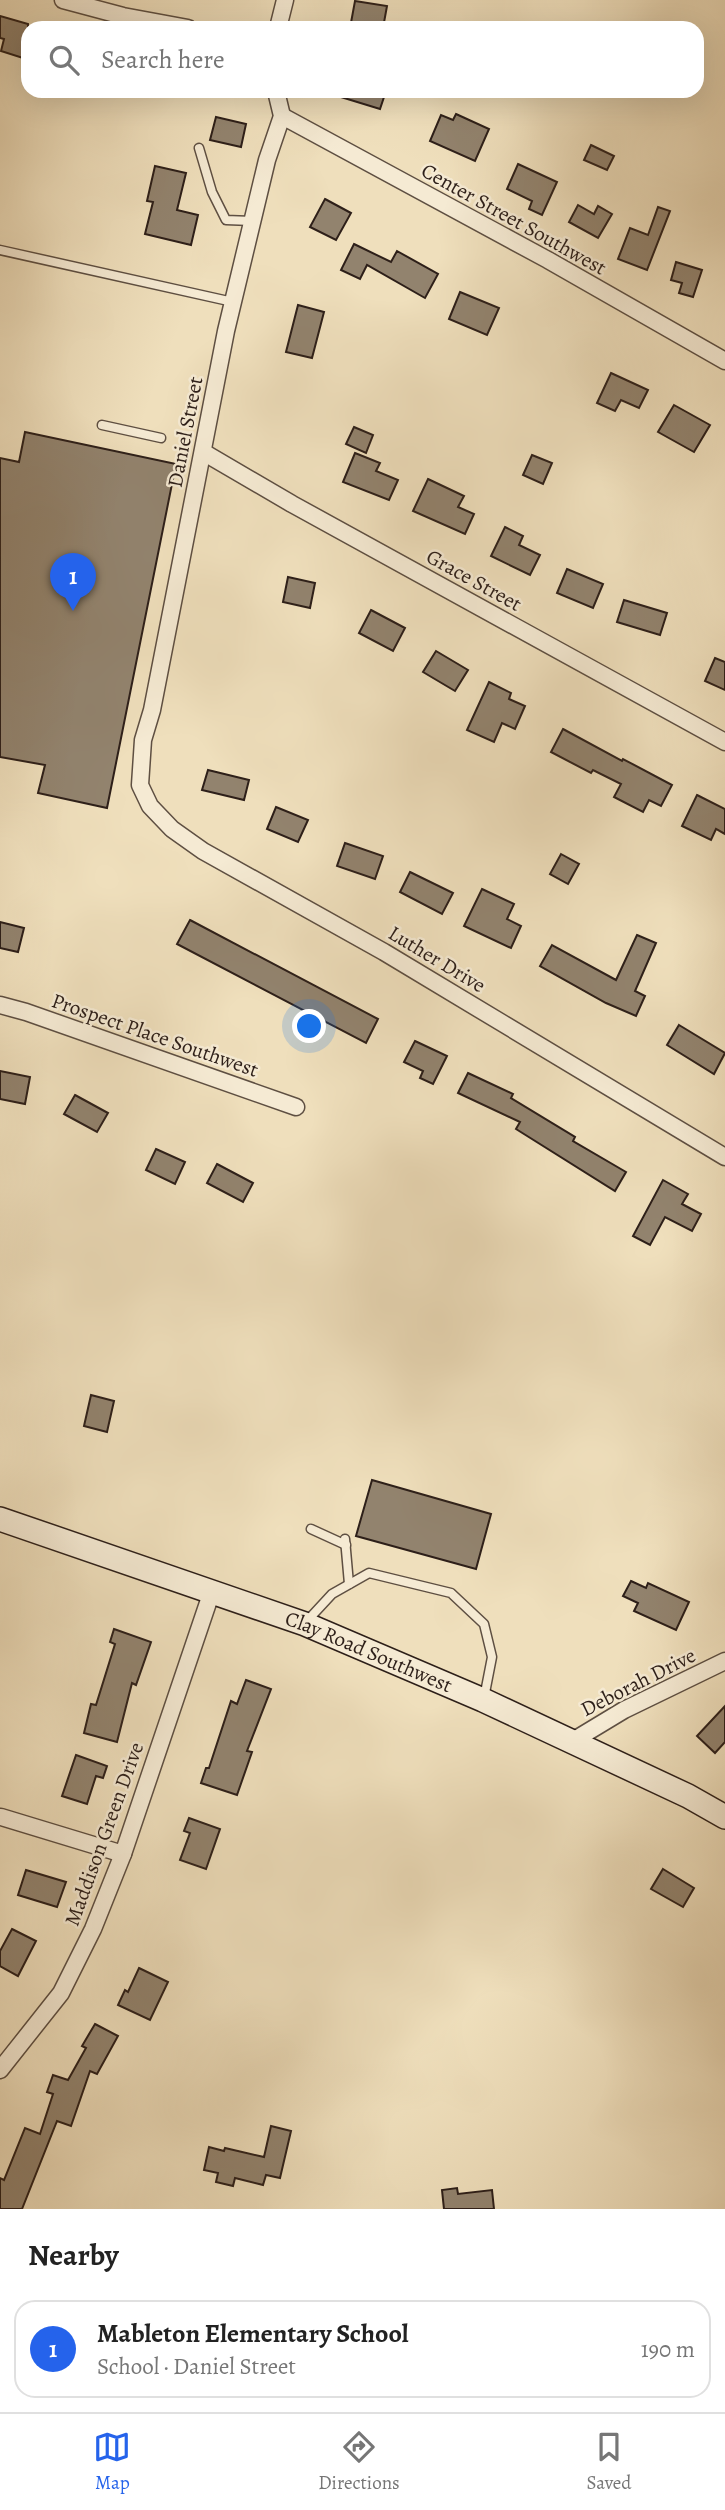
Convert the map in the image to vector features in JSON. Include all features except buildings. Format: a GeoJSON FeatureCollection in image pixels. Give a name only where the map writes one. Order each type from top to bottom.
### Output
{"type":"FeatureCollection","features":[{"type":"Feature","properties":{"kind":"street"},"geometry":{"type":"LineString","coordinates":[[63,0],[150,21]]}},
{"type":"Feature","properties":{"kind":"street"},"geometry":{"type":"LineString","coordinates":[[280,21],[285,0]]}},
{"type":"Feature","properties":{"kind":"street"},"geometry":{"type":"LineString","coordinates":[[278,98],[282,116]]}},
{"type":"Feature","properties":{"kind":"street","name":"Daniel Street"},"geometry":{"type":"LineString","coordinates":[[141,785],[143,740],[152,710],[233,302],[267,160],[282,116]]}},
{"type":"Feature","properties":{"kind":"street","name":"Center Street Southwest"},"geometry":{"type":"LineString","coordinates":[[282,116],[548,260],[725,361]]}},
{"type":"Feature","properties":{"kind":"street","name":"Grace Street"},"geometry":{"type":"LineString","coordinates":[[203,452],[292,504],[725,742]]}},
{"type":"Feature","properties":{"kind":"street","name":"Luther Drive"},"geometry":{"type":"LineString","coordinates":[[141,785],[150,806],[172,829],[203,851],[384,952],[725,1157]]}},
{"type":"Feature","properties":{"kind":"street","name":"Prospect Place Southwest"},"geometry":{"type":"LineString","coordinates":[[0,1005],[296,1107]]}},
{"type":"Feature","properties":{"kind":"street","name":"Clay Road Southwest"},"geometry":{"type":"LineString","coordinates":[[0,1520],[305,1624],[483,1700],[688,1796],[725,1817]]}},
{"type":"Feature","properties":{"kind":"street","name":"Maddison Green Drive"},"geometry":{"type":"LineString","coordinates":[[0,2070],[61,1993],[93,1929],[123,1854],[211,1594]]}},
{"type":"Feature","properties":{"kind":"street","name":"Deborah Drive"},"geometry":{"type":"LineString","coordinates":[[572,1742],[624,1710],[725,1661]]}},
{"type":"Feature","properties":{"kind":"street"},"geometry":{"type":"LineString","coordinates":[[1,1817],[123,1854]]}},
{"type":"Feature","properties":{"kind":"lane"},"geometry":{"type":"LineString","coordinates":[[199,148],[212,192],[226,220],[252,221]]}},
{"type":"Feature","properties":{"kind":"lane"},"geometry":{"type":"LineString","coordinates":[[0,250],[233,302]]}},
{"type":"Feature","properties":{"kind":"lane"},"geometry":{"type":"LineString","coordinates":[[102,425],[161,438]]}},
{"type":"Feature","properties":{"kind":"lane"},"geometry":{"type":"LineString","coordinates":[[311,1529],[345,1542],[349,1584]]}},
{"type":"Feature","properties":{"kind":"lane"},"geometry":{"type":"LineString","coordinates":[[305,1624],[332,1594],[369,1573],[451,1593],[484,1624],[492,1657],[483,1700]]}},
{"type":"Feature","properties":{"kind":"place","name":"Mableton Elementary School"},"geometry":{"type":"Point","coordinates":[73,611]}}]}
